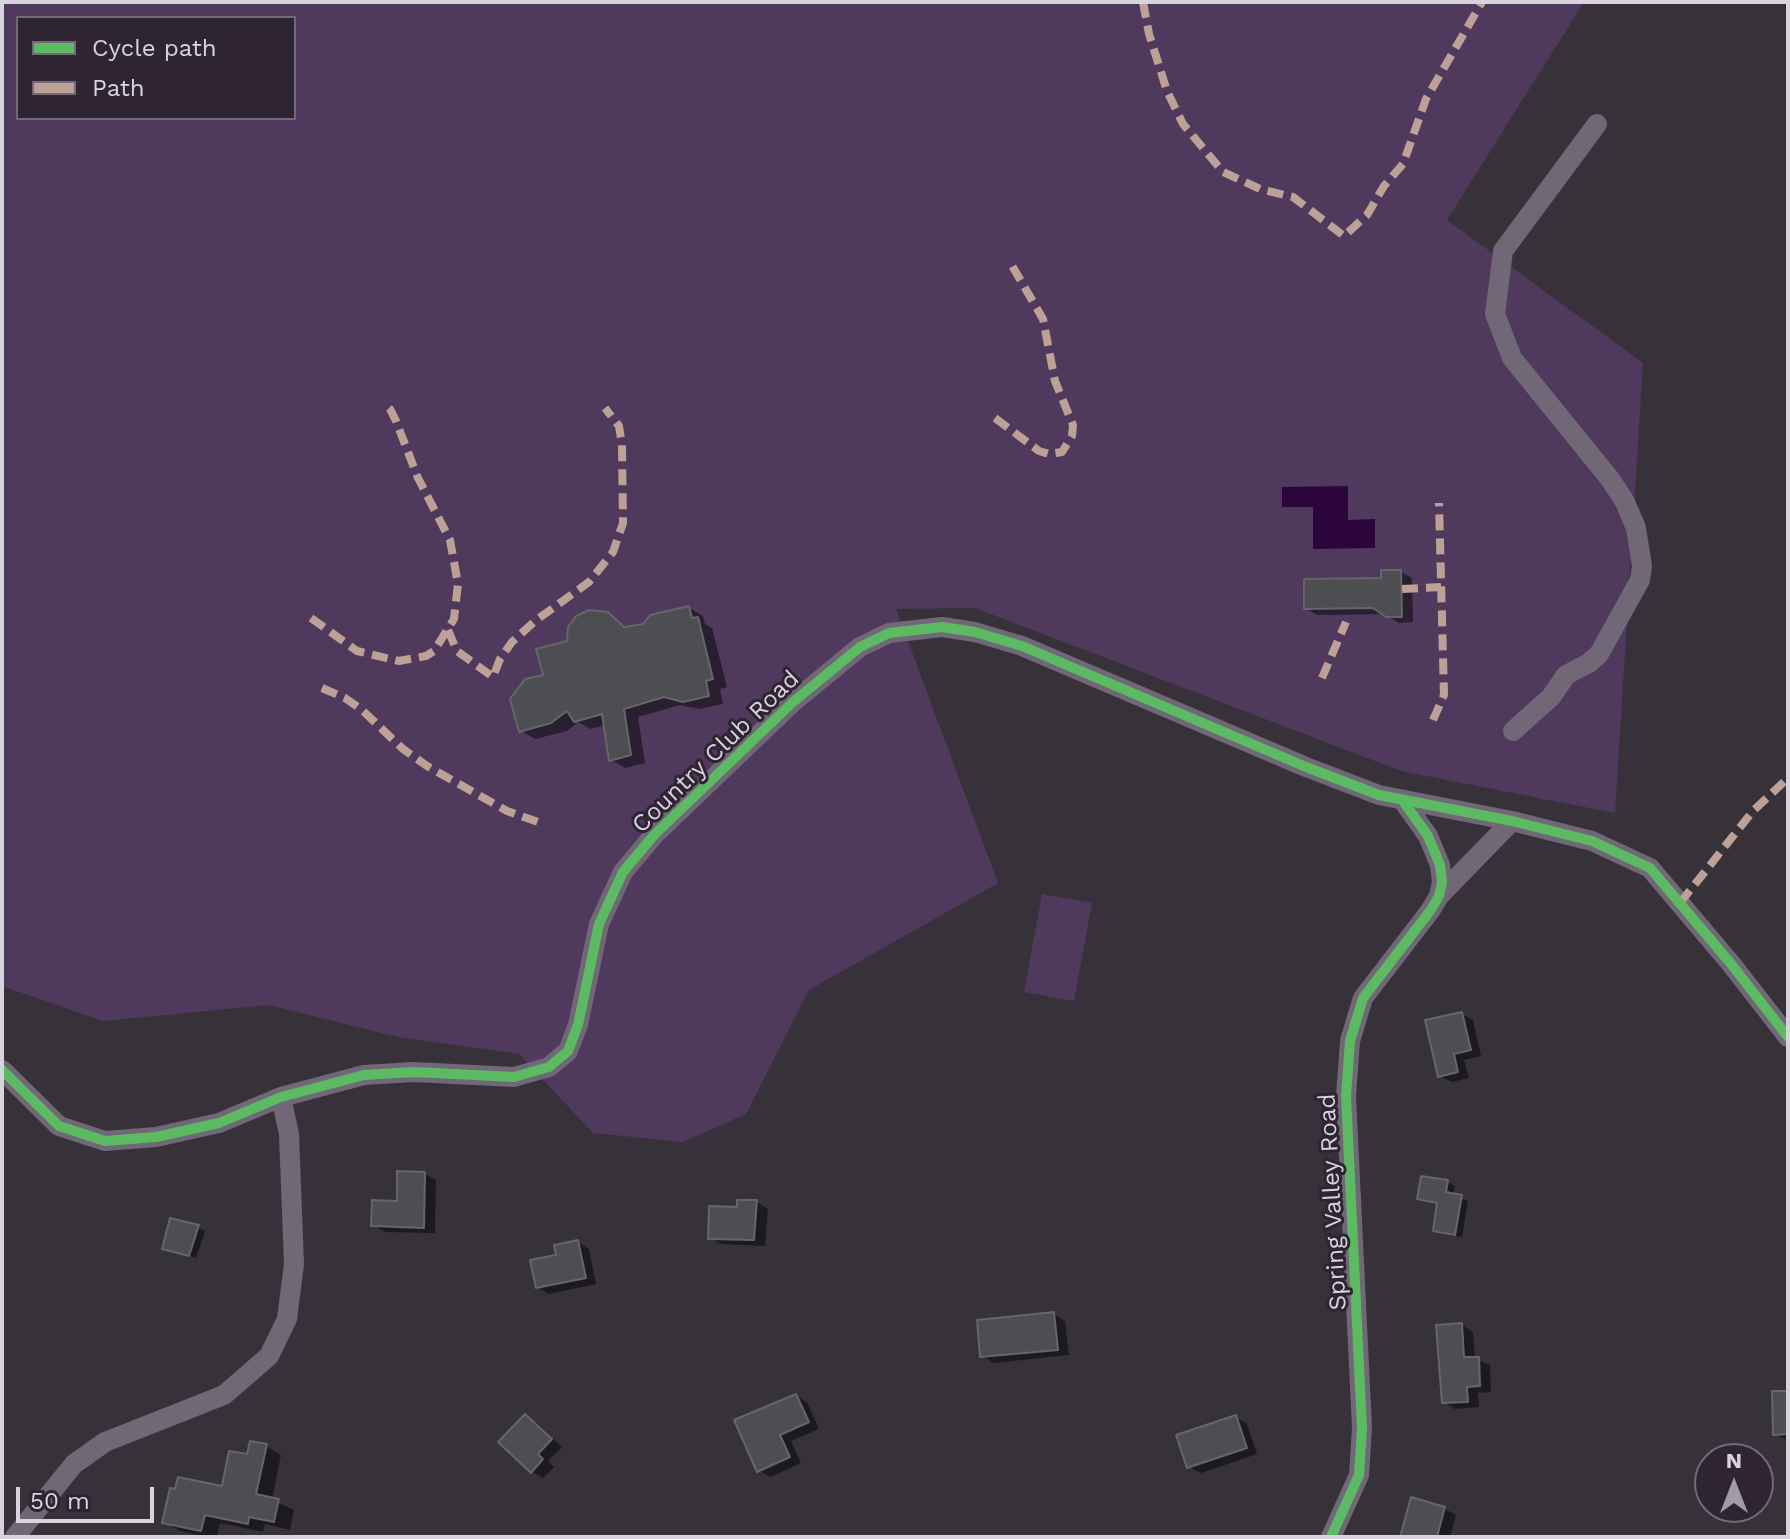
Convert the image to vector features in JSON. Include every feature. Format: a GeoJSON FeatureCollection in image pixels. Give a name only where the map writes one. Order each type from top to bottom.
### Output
{"type":"FeatureCollection","features":[{"type":"Feature","properties":{"kind":"street"},"geometry":{"type":"LineString","coordinates":[[1513,731],[1551,697],[1566,675],[1599,654],[1640,580],[1642,566],[1636,528],[1625,502],[1512,358],[1495,314],[1503,251],[1597,124]]}},
{"type":"Feature","properties":{"kind":"street","name":"Country Club Road"},"geometry":{"type":"LineString","coordinates":[[2,1070],[59,1126],[105,1141],[156,1137],[219,1123],[281,1097],[364,1075],[414,1072],[514,1077],[549,1067],[568,1051],[578,1025],[599,924],[623,872],[654,835],[793,702],[860,647],[889,633],[942,627],[975,632],[1022,646],[1379,795],[1512,821],[1592,841],[1650,868],[1788,1037]]}},
{"type":"Feature","properties":{"kind":"street"},"geometry":{"type":"LineString","coordinates":[[1403,801],[1428,836],[1440,865],[1442,882],[1439,896]]}},
{"type":"Feature","properties":{"kind":"street","name":"Spring Valley Road"},"geometry":{"type":"LineString","coordinates":[[1331,1537],[1359,1475],[1362,1428],[1346,1096],[1350,1041],[1363,998],[1439,896],[1512,821]]}},
{"type":"Feature","properties":{"kind":"street"},"geometry":{"type":"LineString","coordinates":[[15,1537],[74,1464],[98,1447],[224,1395],[269,1356],[287,1319],[294,1264],[289,1134],[281,1097]]}},
{"type":"Feature","properties":{"kind":"shaded area"},"geometry":{"type":"Polygon","coordinates":[[[2,2],[1584,2],[1447,220],[1643,363],[1615,813],[1401,771],[975,608],[896,609],[998,883],[809,990],[746,1114],[683,1142],[593,1133],[519,1054],[398,1037],[268,1005],[103,1021],[2,986],[2,2]]]}},
{"type":"Feature","properties":{"kind":"shaded area"},"geometry":{"type":"Polygon","coordinates":[[[1348,486],[1348,520],[1375,519],[1375,548],[1313,549],[1313,507],[1282,507],[1282,487],[1348,486]]]}},
{"type":"Feature","properties":{"kind":"shaded area"},"geometry":{"type":"Polygon","coordinates":[[[1042,894],[1092,903],[1074,1001],[1024,992],[1042,894]]]}},
{"type":"Feature","properties":{"kind":"building"},"geometry":{"type":"Polygon","coordinates":[[[1381,570],[1401,570],[1402,617],[1386,617],[1373,608],[1304,609],[1304,579],[1381,578],[1381,570]]]}},
{"type":"Feature","properties":{"kind":"building"},"geometry":{"type":"Polygon","coordinates":[[[689,606],[692,618],[698,617],[713,679],[706,681],[709,696],[683,702],[664,697],[624,709],[631,755],[609,761],[602,714],[574,722],[567,711],[551,723],[519,732],[510,699],[525,679],[543,675],[536,649],[567,641],[568,627],[576,616],[589,610],[608,612],[624,627],[643,624],[650,615],[689,606]]]}},
{"type":"Feature","properties":{"kind":"building"},"geometry":{"type":"Polygon","coordinates":[[[1462,1012],[1471,1050],[1454,1054],[1458,1072],[1438,1077],[1425,1020],[1462,1012]]]}},
{"type":"Feature","properties":{"kind":"building"},"geometry":{"type":"Polygon","coordinates":[[[397,1171],[425,1172],[424,1228],[371,1226],[372,1200],[397,1201],[397,1171]]]}},
{"type":"Feature","properties":{"kind":"building"},"geometry":{"type":"Polygon","coordinates":[[[1421,1176],[1448,1180],[1446,1192],[1462,1195],[1455,1235],[1433,1231],[1437,1203],[1417,1199],[1421,1176]]]}},
{"type":"Feature","properties":{"kind":"building"},"geometry":{"type":"Polygon","coordinates":[[[737,1200],[757,1200],[754,1240],[708,1239],[709,1206],[737,1207],[737,1200]]]}},
{"type":"Feature","properties":{"kind":"building"},"geometry":{"type":"Polygon","coordinates":[[[170,1218],[199,1225],[189,1256],[162,1249],[170,1218]]]}},
{"type":"Feature","properties":{"kind":"building"},"geometry":{"type":"Polygon","coordinates":[[[578,1240],[586,1278],[536,1288],[530,1260],[556,1255],[554,1245],[578,1240]]]}},
{"type":"Feature","properties":{"kind":"building"},"geometry":{"type":"Polygon","coordinates":[[[1054,1312],[1058,1350],[980,1357],[977,1320],[1054,1312]]]}},
{"type":"Feature","properties":{"kind":"building"},"geometry":{"type":"Polygon","coordinates":[[[1462,1323],[1464,1357],[1479,1357],[1480,1386],[1467,1387],[1468,1402],[1442,1403],[1436,1325],[1462,1323]]]}},
{"type":"Feature","properties":{"kind":"building"},"geometry":{"type":"Polygon","coordinates":[[[1772,1391],[1788,1391],[1788,1434],[1773,1435],[1772,1391]]]}},
{"type":"Feature","properties":{"kind":"building"},"geometry":{"type":"Polygon","coordinates":[[[796,1394],[809,1422],[780,1435],[790,1457],[757,1472],[734,1420],[796,1394]]]}},
{"type":"Feature","properties":{"kind":"building"},"geometry":{"type":"Polygon","coordinates":[[[525,1414],[552,1439],[538,1454],[543,1459],[531,1473],[498,1442],[525,1414]]]}},
{"type":"Feature","properties":{"kind":"building"},"geometry":{"type":"Polygon","coordinates":[[[1236,1415],[1247,1448],[1187,1468],[1176,1435],[1236,1415]]]}},
{"type":"Feature","properties":{"kind":"building"},"geometry":{"type":"Polygon","coordinates":[[[250,1441],[267,1444],[256,1494],[279,1499],[274,1522],[249,1517],[248,1524],[205,1515],[201,1531],[162,1523],[170,1488],[175,1489],[178,1477],[222,1486],[229,1451],[247,1454],[250,1441]]]}},
{"type":"Feature","properties":{"kind":"building"},"geometry":{"type":"Polygon","coordinates":[[[1411,1497],[1445,1507],[1437,1537],[1400,1537],[1411,1497]]]}},
{"type":"Feature","properties":{"kind":"marked path"},"geometry":{"type":"LineString","coordinates":[[1143,2],[1149,34],[1167,91],[1183,124],[1223,172],[1260,189],[1293,197],[1344,236],[1367,215],[1384,186],[1403,164],[1426,99],[1482,2]]}},
{"type":"Feature","properties":{"kind":"marked path"},"geometry":{"type":"LineString","coordinates":[[995,418],[1039,451],[1049,454],[1062,452],[1072,436],[1073,425],[1055,381],[1043,319],[1010,262]]}},
{"type":"Feature","properties":{"kind":"marked path"},"geometry":{"type":"LineString","coordinates":[[311,618],[357,651],[399,661],[426,656],[434,651],[454,619],[458,584],[450,540],[418,478],[396,421],[384,403]]}},
{"type":"Feature","properties":{"kind":"marked path"},"geometry":{"type":"LineString","coordinates":[[448,630],[457,651],[493,677],[500,659],[512,642],[535,621],[589,582],[613,552],[623,523],[622,445],[619,426],[605,408]]}},
{"type":"Feature","properties":{"kind":"marked path"},"geometry":{"type":"LineString","coordinates":[[1433,720],[1444,695],[1439,503]]}},
{"type":"Feature","properties":{"kind":"marked path"},"geometry":{"type":"LineString","coordinates":[[1402,589],[1441,587]]}},
{"type":"Feature","properties":{"kind":"marked path"},"geometry":{"type":"LineString","coordinates":[[1322,678],[1346,622]]}},
{"type":"Feature","properties":{"kind":"marked path"},"geometry":{"type":"LineString","coordinates":[[322,688],[362,710],[403,749],[427,766],[507,811],[538,822]]}},
{"type":"Feature","properties":{"kind":"marked path"},"geometry":{"type":"LineString","coordinates":[[1680,903],[1753,811],[1788,778]]}},
{"type":"Feature","properties":{"kind":"cycle path"},"geometry":{"type":"LineString","coordinates":[[2,1070],[59,1126],[105,1141],[156,1137],[219,1123],[281,1097],[364,1075],[414,1072],[514,1077],[549,1067],[568,1051],[578,1025],[599,924],[623,872],[654,835],[793,702],[860,647],[889,633],[942,627],[975,632],[1022,646],[1379,795],[1512,821],[1592,841],[1650,868],[1788,1037]]}},
{"type":"Feature","properties":{"kind":"cycle path"},"geometry":{"type":"LineString","coordinates":[[1331,1537],[1359,1475],[1362,1428],[1346,1096],[1350,1041],[1363,998],[1430,911],[1439,896],[1442,882],[1440,865],[1428,836],[1403,801]]}}]}
